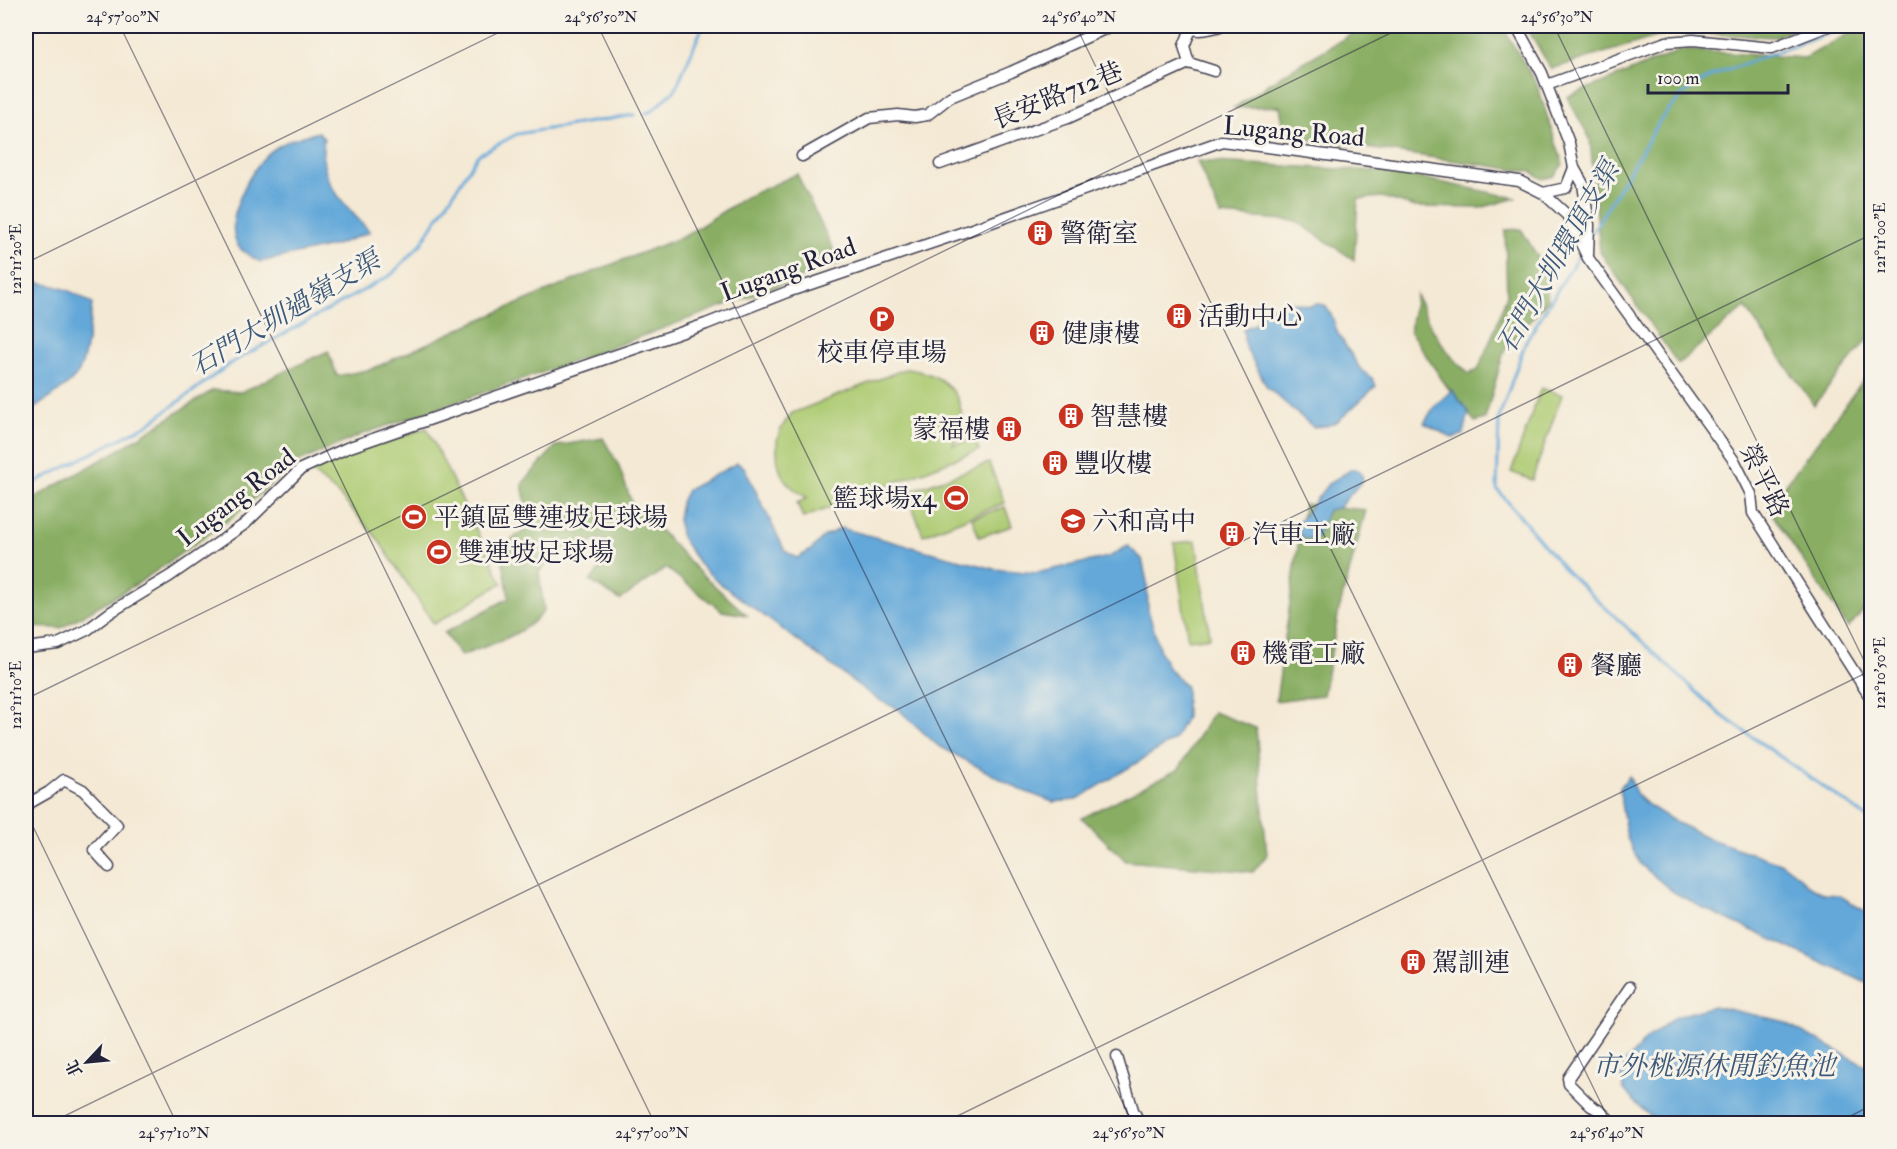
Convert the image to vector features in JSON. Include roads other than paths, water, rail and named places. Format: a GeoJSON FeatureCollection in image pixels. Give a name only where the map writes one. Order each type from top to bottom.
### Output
{"type":"FeatureCollection","features":[{"type":"Feature","properties":{"kind":"street"},"geometry":{"type":"LineString","coordinates":[[801,156],[869,118],[927,115],[950,97],[1111,26]]}},
{"type":"Feature","properties":{"kind":"street"},"geometry":{"type":"LineString","coordinates":[[1214,71],[1190,63],[1184,46],[1189,27],[1208,30],[1220,26]]}},
{"type":"Feature","properties":{"kind":"street"},"geometry":{"type":"LineString","coordinates":[[1516,26],[1542,73],[1569,144],[1574,168],[1583,184],[1589,225],[1588,258]]}},
{"type":"Feature","properties":{"kind":"street"},"geometry":{"type":"LineString","coordinates":[[1546,85],[1666,42],[1693,40],[1772,48],[1828,26]]}},
{"type":"Feature","properties":{"kind":"street","name":"長安路712巷"},"geometry":{"type":"LineString","coordinates":[[940,164],[1068,118],[1190,63]]}},
{"type":"Feature","properties":{"kind":"street","name":"Lugang Road"},"geometry":{"type":"LineString","coordinates":[[26,648],[58,644],[87,630],[245,524],[301,469],[347,448],[1222,141],[1519,181],[1543,193],[1567,215],[1588,258]]}},
{"type":"Feature","properties":{"kind":"street"},"geometry":{"type":"LineString","coordinates":[[1543,193],[1566,188],[1574,168]]}},
{"type":"Feature","properties":{"kind":"street","name":"榮平路"},"geometry":{"type":"LineString","coordinates":[[1588,258],[1735,462],[1751,495],[1753,513],[1872,699]]}},
{"type":"Feature","properties":{"kind":"street"},"geometry":{"type":"LineString","coordinates":[[26,805],[64,780],[83,790],[117,825],[94,850],[109,867]]}},
{"type":"Feature","properties":{"kind":"street"},"geometry":{"type":"LineString","coordinates":[[1614,1124],[1591,1106],[1569,1084],[1568,1078],[1630,987]]}},
{"type":"Feature","properties":{"kind":"street"},"geometry":{"type":"LineString","coordinates":[[1117,1057],[1133,1110],[1140,1124]]}},
{"type":"Feature","properties":{"kind":"water"},"geometry":{"type":"Polygon","coordinates":[[[319,132],[324,139],[323,154],[329,180],[342,201],[370,232],[336,245],[260,262],[238,246],[234,235],[236,209],[247,181],[263,159],[276,147],[319,132]]]}},
{"type":"Feature","properties":{"kind":"water"},"geometry":{"type":"Polygon","coordinates":[[[26,281],[60,288],[92,304],[85,354],[77,375],[26,414],[26,281]]]}},
{"type":"Feature","properties":{"kind":"water"},"geometry":{"type":"Polygon","coordinates":[[[1289,301],[1309,306],[1325,305],[1333,318],[1337,332],[1361,370],[1373,379],[1376,386],[1338,421],[1327,426],[1313,427],[1267,387],[1245,346],[1243,329],[1255,324],[1264,310],[1289,301]]]}},
{"type":"Feature","properties":{"kind":"water"},"geometry":{"type":"Polygon","coordinates":[[[1452,390],[1469,413],[1463,435],[1452,438],[1424,423],[1434,407],[1452,390]]]}},
{"type":"Feature","properties":{"kind":"water"},"geometry":{"type":"Polygon","coordinates":[[[737,463],[744,467],[785,551],[797,558],[811,550],[823,537],[841,528],[994,569],[1036,573],[1109,557],[1128,546],[1142,559],[1147,582],[1148,610],[1160,651],[1169,669],[1186,687],[1186,717],[1174,740],[1076,800],[1053,802],[1021,790],[937,745],[898,709],[877,699],[718,582],[699,564],[681,537],[678,519],[681,502],[687,490],[737,463]]]}},
{"type":"Feature","properties":{"kind":"water"},"geometry":{"type":"Polygon","coordinates":[[[1352,469],[1361,472],[1363,480],[1338,508],[1328,510],[1316,538],[1303,538],[1298,532],[1298,523],[1328,484],[1352,469]]]}},
{"type":"Feature","properties":{"kind":"water"},"geometry":{"type":"Polygon","coordinates":[[[1629,776],[1636,793],[1645,803],[1677,823],[1713,840],[1783,864],[1806,884],[1824,894],[1839,895],[1871,915],[1871,985],[1705,909],[1673,892],[1640,864],[1627,838],[1621,803],[1620,788],[1629,776]]]}},
{"type":"Feature","properties":{"kind":"water","name":"市外桃源休閒釣魚池"},"geometry":{"type":"Polygon","coordinates":[[[1713,1006],[1782,1021],[1871,1069],[1871,1123],[1658,1123],[1634,1102],[1623,1088],[1621,1078],[1623,1065],[1646,1039],[1675,1017],[1713,1006]]]}},
{"type":"Feature","properties":{"kind":"waterway","name":"石門大圳過嶺支渠"},"geometry":{"type":"LineString","coordinates":[[646,113],[652,111],[675,90],[703,26]]}},
{"type":"Feature","properties":{"kind":"waterway","name":"石門大圳環頂支渠"},"geometry":{"type":"LineString","coordinates":[[1593,231],[1661,119],[1683,94],[1711,76],[1848,26]]}},
{"type":"Feature","properties":{"kind":"waterway","name":"石門大圳過嶺支渠"},"geometry":{"type":"LineString","coordinates":[[26,487],[147,425],[231,363],[391,275],[421,244],[478,155],[517,134],[634,115]]}},
{"type":"Feature","properties":{"kind":"waterway","name":"石門大圳環頂支渠"},"geometry":{"type":"LineString","coordinates":[[1581,252],[1526,341],[1499,418],[1497,489],[1566,571],[1721,715],[1872,821]]}},
{"type":"Feature","properties":{"kind":"place","name":"警衛室"},"geometry":{"type":"Point","coordinates":[1040,233]}},
{"type":"Feature","properties":{"kind":"place","name":"活動中心"},"geometry":{"type":"Point","coordinates":[1179,316]}},
{"type":"Feature","properties":{"kind":"place","name":"校車停車場"},"geometry":{"type":"Point","coordinates":[882,319]}},
{"type":"Feature","properties":{"kind":"place","name":"健康樓"},"geometry":{"type":"Point","coordinates":[1042,333]}},
{"type":"Feature","properties":{"kind":"place","name":"智慧樓"},"geometry":{"type":"Point","coordinates":[1071,416]}},
{"type":"Feature","properties":{"kind":"place","name":"蒙福樓"},"geometry":{"type":"Point","coordinates":[1009,429]}},
{"type":"Feature","properties":{"kind":"place","name":"豐收樓"},"geometry":{"type":"Point","coordinates":[1055,463]}},
{"type":"Feature","properties":{"kind":"place","name":"籃球場x4"},"geometry":{"type":"Point","coordinates":[956,498]}},
{"type":"Feature","properties":{"kind":"place","name":"平鎮區雙連坡足球場"},"geometry":{"type":"Point","coordinates":[414,517]}},
{"type":"Feature","properties":{"kind":"place","name":"六和高中"},"geometry":{"type":"Point","coordinates":[1073,521]}},
{"type":"Feature","properties":{"kind":"place","name":"汽車工廠"},"geometry":{"type":"Point","coordinates":[1232,534]}},
{"type":"Feature","properties":{"kind":"place","name":"雙連坡足球場"},"geometry":{"type":"Point","coordinates":[439,552]}},
{"type":"Feature","properties":{"kind":"place","name":"機電工廠"},"geometry":{"type":"Point","coordinates":[1243,653]}},
{"type":"Feature","properties":{"kind":"place","name":"餐廳"},"geometry":{"type":"Point","coordinates":[1570,665]}},
{"type":"Feature","properties":{"kind":"place","name":"駕訓連"},"geometry":{"type":"Point","coordinates":[1413,962]}}]}
